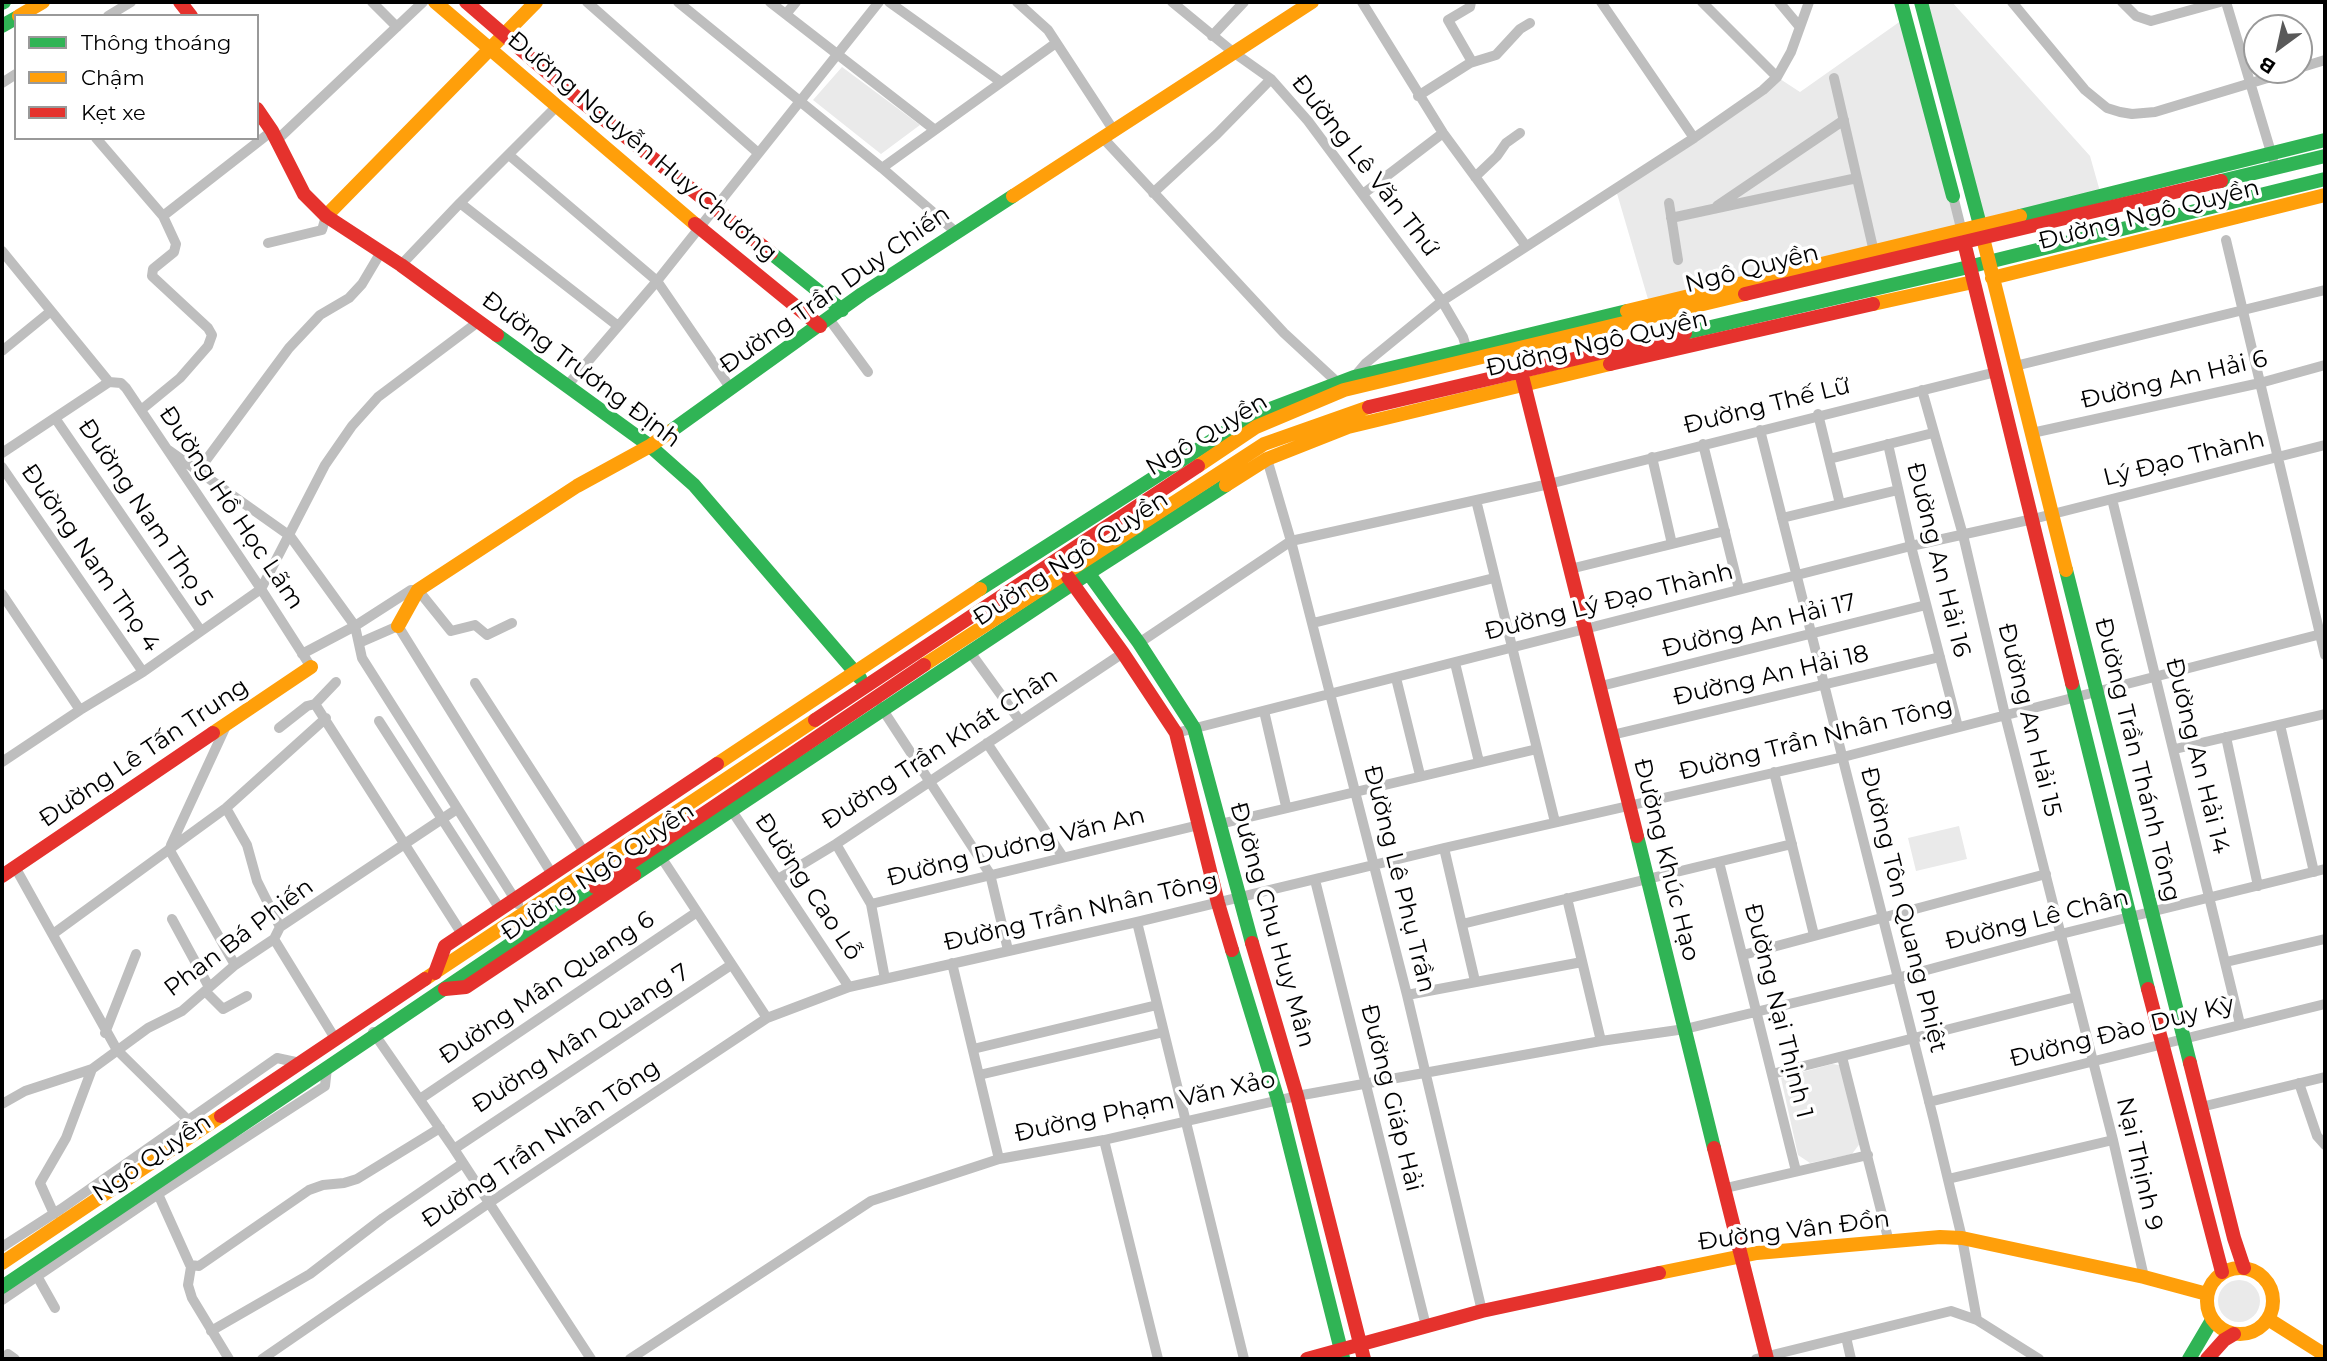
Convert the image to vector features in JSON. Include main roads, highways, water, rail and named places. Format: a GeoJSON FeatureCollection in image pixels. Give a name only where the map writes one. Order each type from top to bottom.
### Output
{"type":"FeatureCollection","features":[{"type":"Feature","properties":{"kind":"main road"},"geometry":{"type":"LineString","coordinates":[[23,14],[43,2]]}},
{"type":"Feature","properties":{"kind":"main road","name":"Đường Nguyễn Huy Chương"},"geometry":{"type":"LineString","coordinates":[[435,2],[700,228],[830,318]]}},
{"type":"Feature","properties":{"kind":"main road","name":"Đường Nguyễn Huy Chương"},"geometry":{"type":"LineString","coordinates":[[466,2],[713,208],[830,318]]}},
{"type":"Feature","properties":{"kind":"main road"},"geometry":{"type":"LineString","coordinates":[[327,216],[536,2]]}},
{"type":"Feature","properties":{"kind":"main road","name":"Đường Trần Duy Chiến"},"geometry":{"type":"LineString","coordinates":[[398,626],[418,590],[577,486],[650,446],[862,294],[1312,2]]}},
{"type":"Feature","properties":{"kind":"main road"},"geometry":{"type":"LineString","coordinates":[[1901,2],[1953,196]]}},
{"type":"Feature","properties":{"kind":"main road","name":"Đường Trần Thánh Tông"},"geometry":{"type":"LineString","coordinates":[[1921,2],[2053,513],[2234,1238],[2244,1268]]}},
{"type":"Feature","properties":{"kind":"main road","name":"Đường Trương Định"},"geometry":{"type":"LineString","coordinates":[[259,112],[304,194],[327,216],[401,265],[650,446],[694,485],[875,697]]}},
{"type":"Feature","properties":{"kind":"main road","name":"Đường Ngô Quyền"},"geometry":{"type":"LineString","coordinates":[[1981,231],[2325,140]]}},
{"type":"Feature","properties":{"kind":"main road","name":"Ngô Quyền"},"geometry":{"type":"LineString","coordinates":[[443,989],[875,697],[1071,548],[1256,428],[1341,386],[1981,231],[2325,156]]}},
{"type":"Feature","properties":{"kind":"main road","name":"Ngô Quyền"},"geometry":{"type":"LineString","coordinates":[[3,1255],[200,1131],[524,913],[1069,579],[1264,444],[1353,411],[1523,377],[2325,179]]}},
{"type":"Feature","properties":{"kind":"main road","name":"Đường Ngô Quyền"},"geometry":{"type":"LineString","coordinates":[[1992,278],[2325,195]]}},
{"type":"Feature","properties":{"kind":"main road","name":"Đường Trần Thánh Tông"},"geometry":{"type":"LineString","coordinates":[[1963,236],[2130,919],[2222,1272]]}},
{"type":"Feature","properties":{"kind":"main road","name":"Đường Ngô Quyền"},"geometry":{"type":"LineString","coordinates":[[435,973],[445,946],[462,934],[855,671],[1249,416],[1341,386],[1354,377],[1874,252],[1963,236]]}},
{"type":"Feature","properties":{"kind":"main road","name":"Đường Ngô Quyền"},"geometry":{"type":"LineString","coordinates":[[1086,568],[1268,459],[1348,427],[1523,377],[1973,282]]}},
{"type":"Feature","properties":{"kind":"main road","name":"Đường Khúc Hạo"},"geometry":{"type":"LineString","coordinates":[[1523,377],[1601,686],[1646,880],[1726,1188],[1764,1358]]}},
{"type":"Feature","properties":{"kind":"main road","name":"Đường Chu Huy Mân"},"geometry":{"type":"LineString","coordinates":[[1062,536],[1139,643],[1194,728],[1238,898],[1297,1096],[1362,1352]]}},
{"type":"Feature","properties":{"kind":"main road","name":"Đường Chu Huy Mân"},"geometry":{"type":"LineString","coordinates":[[1045,547],[1123,653],[1176,733],[1218,903],[1278,1100],[1342,1354]]}},
{"type":"Feature","properties":{"kind":"main road","name":"Đường Ngô Quyền"},"geometry":{"type":"LineString","coordinates":[[327,1067],[443,989],[466,987],[732,810],[875,697],[971,652],[1069,579]]}},
{"type":"Feature","properties":{"kind":"main road","name":"Đường Lê Tấn Trung"},"geometry":{"type":"LineString","coordinates":[[2,876],[311,667]]}},
{"type":"Feature","properties":{"kind":"main road","name":"Ngô Quyền"},"geometry":{"type":"LineString","coordinates":[[2,1287],[327,1067]]}},
{"type":"Feature","properties":{"kind":"main road","name":"Đường Vân Đồn"},"geometry":{"type":"LineString","coordinates":[[1307,1359],[1362,1352],[1426,1326],[1482,1311],[1742,1255],[1940,1237],[1962,1238],[2144,1277],[2207,1294]]}},
{"type":"Feature","properties":{"kind":"main road"},"geometry":{"type":"LineString","coordinates":[[2244,1268],[2254,1271],[2270,1287],[2272,1309],[2268,1319],[2253,1332],[2234,1334],[2225,1331],[2212,1320],[2208,1312],[2207,1294],[2222,1272],[2244,1268]]}},
{"type":"Feature","properties":{"kind":"main road"},"geometry":{"type":"LineString","coordinates":[[2268,1319],[2325,1355]]}},
{"type":"Feature","properties":{"kind":"main road"},"geometry":{"type":"LineString","coordinates":[[2189,1359],[2212,1320]]}},
{"type":"Feature","properties":{"kind":"main road"},"geometry":{"type":"LineString","coordinates":[[2207,1359],[2224,1340],[2234,1334]]}}]}
